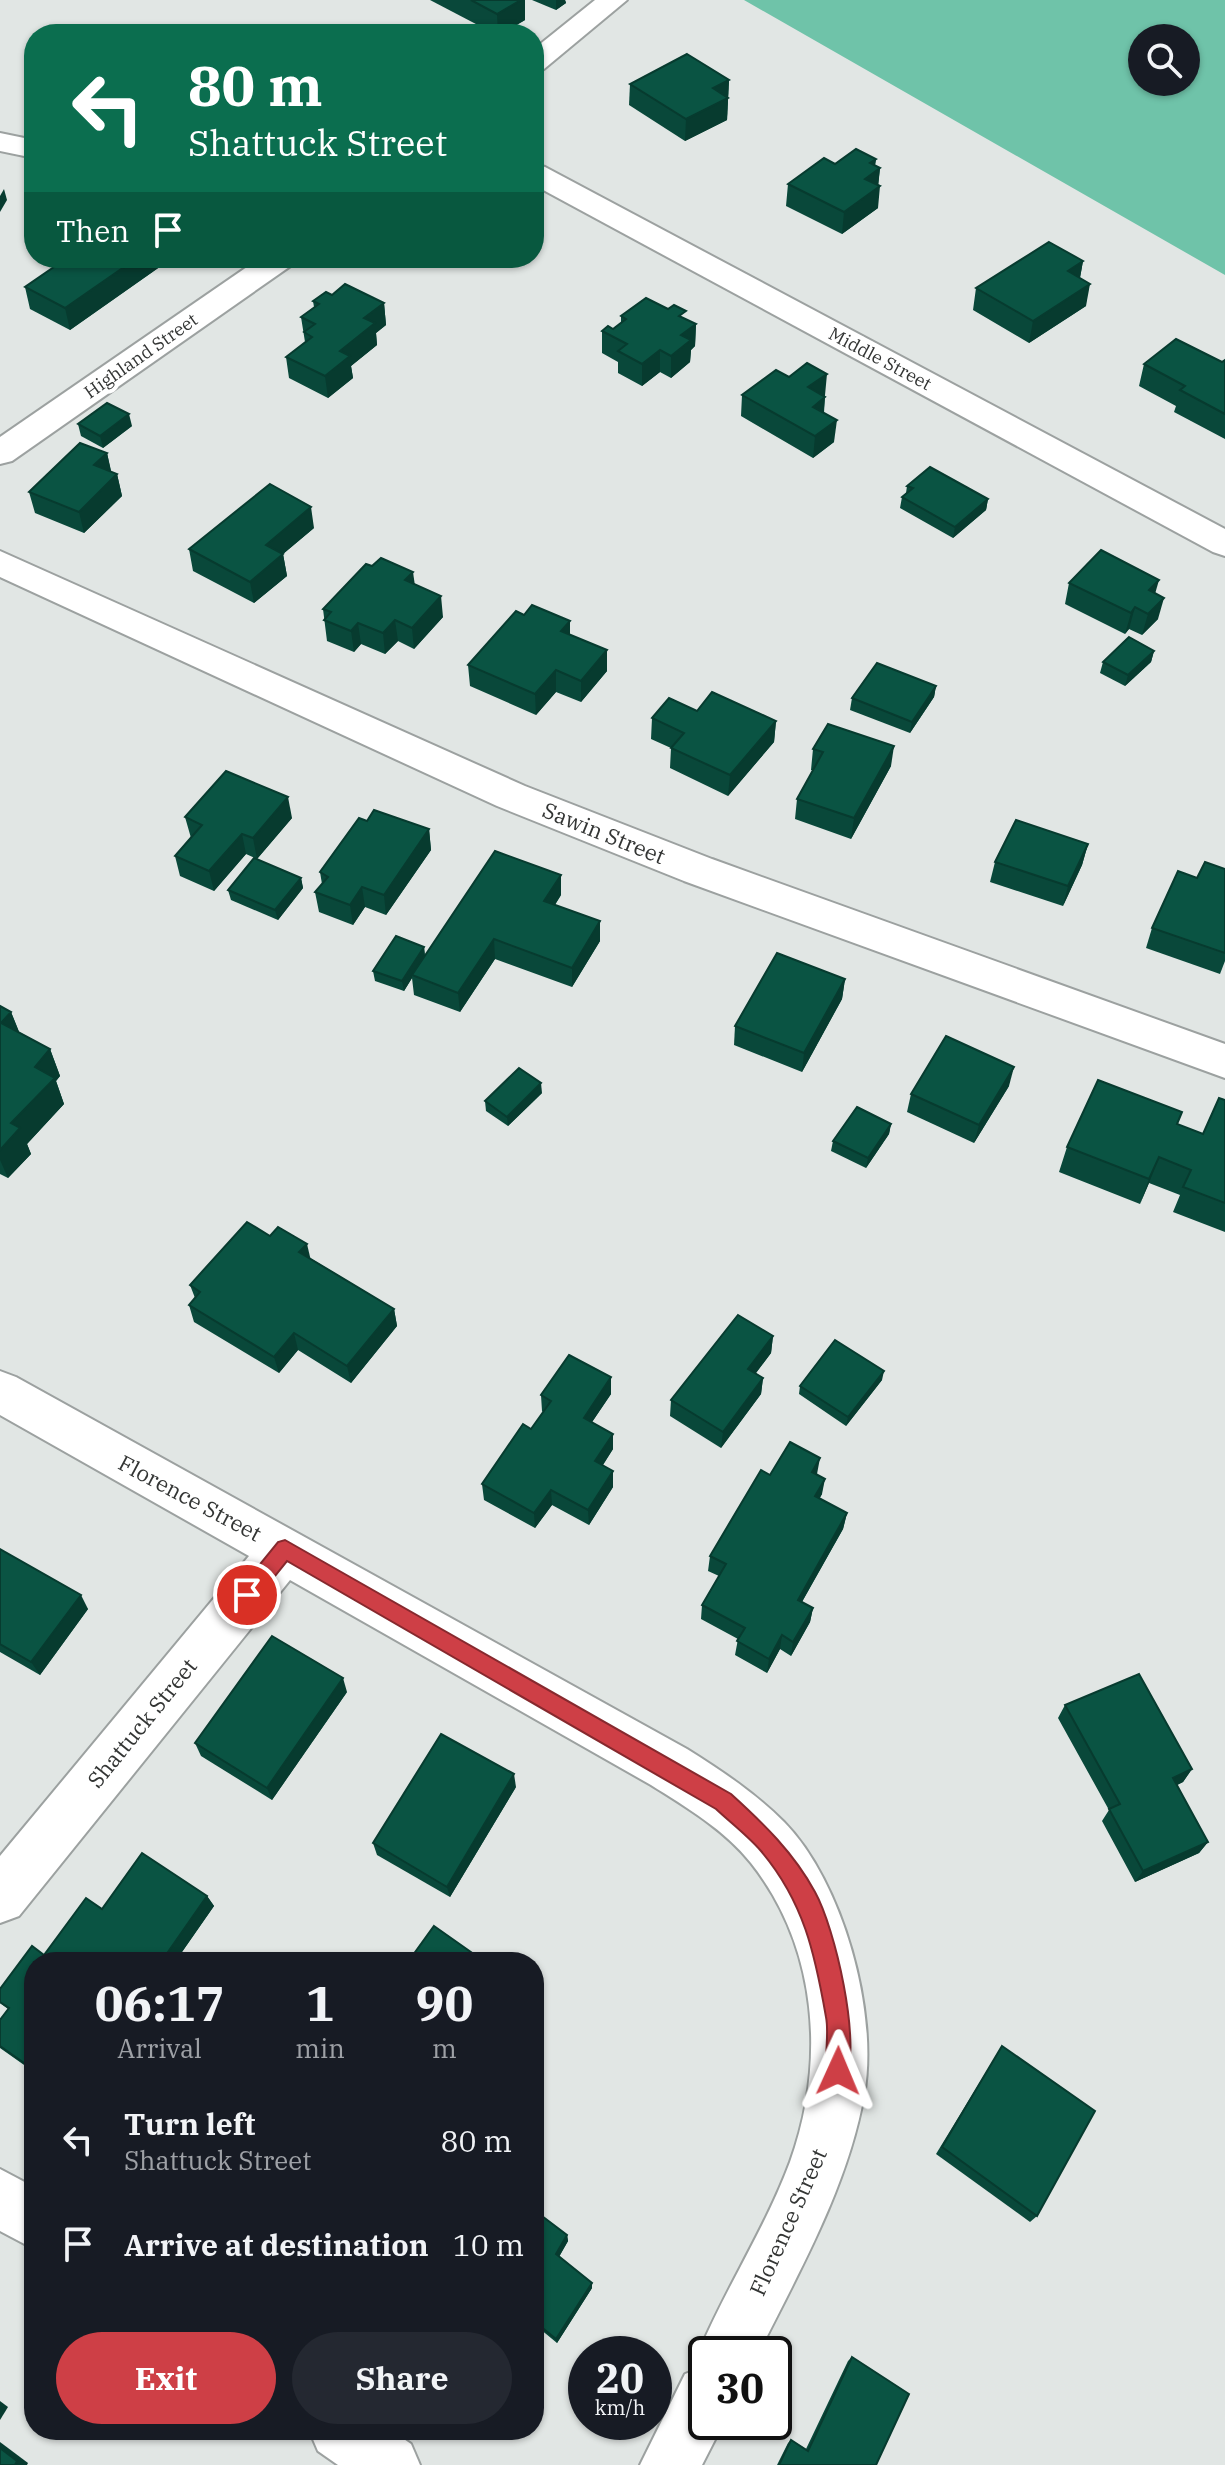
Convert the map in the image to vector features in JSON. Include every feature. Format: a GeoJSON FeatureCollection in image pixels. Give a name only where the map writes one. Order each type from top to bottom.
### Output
{"type":"FeatureCollection","features":[{"type":"Feature","properties":{"kind":"street"},"geometry":{"type":"LineString","coordinates":[[544,55],[613,0]]}},
{"type":"Feature","properties":{"kind":"street"},"geometry":{"type":"LineString","coordinates":[[0,142],[24,147]]}},
{"type":"Feature","properties":{"kind":"street","name":"Middle Street"},"geometry":{"type":"LineString","coordinates":[[544,178],[1225,544]]}},
{"type":"Feature","properties":{"kind":"street","name":"Highland Street"},"geometry":{"type":"LineString","coordinates":[[0,453],[267,268]]}},
{"type":"Feature","properties":{"kind":"street","name":"Sawin Street"},"geometry":{"type":"LineString","coordinates":[[0,563],[429,761],[569,820],[698,870],[1225,1061]]}},
{"type":"Feature","properties":{"kind":"street","name":"Florence Street"},"geometry":{"type":"LineString","coordinates":[[0,1391],[109,1455],[285,1549],[723,1801],[768,1843],[807,1900],[827,1961],[839,2024],[837,2094],[811,2178],[783,2244],[736,2336]]}},
{"type":"Feature","properties":{"kind":"street","name":"Shattuck Street"},"geometry":{"type":"LineString","coordinates":[[0,1897],[285,1549]]}},
{"type":"Feature","properties":{"kind":"street"},"geometry":{"type":"LineString","coordinates":[[0,2197],[24,2214]]}},
{"type":"Feature","properties":{"kind":"street"},"geometry":{"type":"LineString","coordinates":[[670,2465],[688,2430]]}},
{"type":"Feature","properties":{"kind":"street"},"geometry":{"type":"LineString","coordinates":[[354,2440],[390,2465]]}},
{"type":"Feature","properties":{"kind":"green space"},"geometry":{"type":"Polygon","coordinates":[[[744,0],[1225,0],[1225,275],[744,0]]]}},
{"type":"Feature","properties":{"kind":"building"},"geometry":{"type":"Polygon","coordinates":[[[471,0],[521,0],[497,14],[471,0]]]}},
{"type":"Feature","properties":{"kind":"building"},"geometry":{"type":"Polygon","coordinates":[[[687,54],[729,80],[713,88],[728,98],[686,119],[630,84],[687,54]]]}},
{"type":"Feature","properties":{"kind":"building"},"geometry":{"type":"Polygon","coordinates":[[[856,149],[876,159],[870,163],[880,168],[865,179],[880,186],[844,212],[788,184],[824,158],[835,164],[856,149]]]}},
{"type":"Feature","properties":{"kind":"building"},"geometry":{"type":"Polygon","coordinates":[[[1049,242],[1083,261],[1068,271],[1090,284],[1033,321],[976,288],[1049,242]]]}},
{"type":"Feature","properties":{"kind":"building"},"geometry":{"type":"Polygon","coordinates":[[[53,268],[123,268],[65,308],[25,287],[53,268]]]}},
{"type":"Feature","properties":{"kind":"building"},"geometry":{"type":"Polygon","coordinates":[[[345,284],[384,303],[364,318],[375,323],[340,351],[350,356],[325,376],[286,357],[312,337],[304,332],[315,324],[301,317],[319,304],[313,301],[326,292],[332,295],[345,284]]]}},
{"type":"Feature","properties":{"kind":"building"},"geometry":{"type":"Polygon","coordinates":[[[646,298],[668,309],[674,305],[686,311],[679,316],[696,324],[681,335],[691,340],[671,356],[660,350],[642,364],[618,351],[627,344],[602,331],[608,326],[613,329],[626,319],[621,316],[646,298]]]}},
{"type":"Feature","properties":{"kind":"building"},"geometry":{"type":"Polygon","coordinates":[[[1176,339],[1222,362],[1225,360],[1225,414],[1180,390],[1185,386],[1144,364],[1176,339]]]}},
{"type":"Feature","properties":{"kind":"building"},"geometry":{"type":"Polygon","coordinates":[[[807,363],[827,374],[808,387],[825,397],[813,407],[837,420],[815,436],[742,395],[776,370],[789,377],[807,363]]]}},
{"type":"Feature","properties":{"kind":"building"},"geometry":{"type":"Polygon","coordinates":[[[107,403],[129,414],[100,436],[78,424],[107,403]]]}},
{"type":"Feature","properties":{"kind":"building"},"geometry":{"type":"Polygon","coordinates":[[[80,443],[107,453],[94,465],[117,474],[79,512],[29,492],[80,443]]]}},
{"type":"Feature","properties":{"kind":"building"},"geometry":{"type":"Polygon","coordinates":[[[930,467],[988,499],[955,527],[902,497],[913,488],[907,486],[930,467]]]}},
{"type":"Feature","properties":{"kind":"building"},"geometry":{"type":"Polygon","coordinates":[[[270,484],[311,507],[266,545],[283,554],[250,582],[189,549],[270,484]]]}},
{"type":"Feature","properties":{"kind":"building"},"geometry":{"type":"Polygon","coordinates":[[[1101,550],[1159,580],[1149,590],[1164,598],[1148,614],[1135,607],[1131,613],[1069,583],[1101,550]]]}},
{"type":"Feature","properties":{"kind":"building"},"geometry":{"type":"Polygon","coordinates":[[[381,558],[413,572],[405,580],[441,596],[412,628],[395,620],[383,633],[358,623],[351,631],[324,620],[331,612],[323,609],[366,564],[372,566],[381,558]]]}},
{"type":"Feature","properties":{"kind":"building"},"geometry":{"type":"Polygon","coordinates":[[[532,605],[570,621],[561,631],[607,650],[581,681],[556,670],[535,694],[468,665],[516,611],[524,615],[532,605]]]}},
{"type":"Feature","properties":{"kind":"building"},"geometry":{"type":"Polygon","coordinates":[[[1129,637],[1154,651],[1128,675],[1103,662],[1129,637]]]}},
{"type":"Feature","properties":{"kind":"building"},"geometry":{"type":"Polygon","coordinates":[[[877,663],[936,686],[912,722],[852,698],[877,663]]]}},
{"type":"Feature","properties":{"kind":"building"},"geometry":{"type":"Polygon","coordinates":[[[712,692],[776,721],[730,775],[671,748],[684,733],[652,718],[669,698],[697,711],[712,692]]]}},
{"type":"Feature","properties":{"kind":"building"},"geometry":{"type":"Polygon","coordinates":[[[828,724],[894,746],[854,818],[797,799],[823,752],[813,749],[828,724]]]}},
{"type":"Feature","properties":{"kind":"building"},"geometry":{"type":"Polygon","coordinates":[[[226,771],[288,797],[253,838],[242,834],[209,871],[175,856],[202,825],[185,817],[226,771]]]}},
{"type":"Feature","properties":{"kind":"building"},"geometry":{"type":"Polygon","coordinates":[[[374,810],[429,829],[384,895],[362,887],[350,905],[315,892],[328,877],[320,872],[359,818],[367,821],[374,810]]]}},
{"type":"Feature","properties":{"kind":"building"},"geometry":{"type":"Polygon","coordinates":[[[1016,820],[1088,844],[1068,886],[995,862],[1016,820]]]}},
{"type":"Feature","properties":{"kind":"building"},"geometry":{"type":"Polygon","coordinates":[[[495,851],[561,875],[544,901],[600,921],[572,968],[494,939],[458,993],[412,975],[495,851]]]}},
{"type":"Feature","properties":{"kind":"building"},"geometry":{"type":"Polygon","coordinates":[[[254,858],[301,878],[275,910],[228,890],[254,858]]]}},
{"type":"Feature","properties":{"kind":"building"},"geometry":{"type":"Polygon","coordinates":[[[1205,862],[1225,869],[1225,953],[1152,928],[1178,871],[1197,878],[1205,862]]]}},
{"type":"Feature","properties":{"kind":"building"},"geometry":{"type":"Polygon","coordinates":[[[396,936],[424,947],[402,981],[373,971],[396,936]]]}},
{"type":"Feature","properties":{"kind":"building"},"geometry":{"type":"Polygon","coordinates":[[[777,953],[845,979],[804,1053],[735,1026],[777,953]]]}},
{"type":"Feature","properties":{"kind":"building"},"geometry":{"type":"Polygon","coordinates":[[[0,1006],[11,1012],[1,1023],[50,1049],[35,1067],[55,1078],[11,1123],[20,1128],[0,1150],[0,1006]]]}},
{"type":"Feature","properties":{"kind":"building"},"geometry":{"type":"Polygon","coordinates":[[[946,1036],[1014,1067],[979,1125],[911,1094],[946,1036]]]}},
{"type":"Feature","properties":{"kind":"building"},"geometry":{"type":"Polygon","coordinates":[[[519,1068],[541,1083],[507,1117],[485,1101],[519,1068]]]}},
{"type":"Feature","properties":{"kind":"building"},"geometry":{"type":"Polygon","coordinates":[[[1098,1080],[1182,1112],[1177,1124],[1203,1134],[1219,1098],[1225,1100],[1225,1203],[1183,1187],[1191,1170],[1159,1157],[1149,1179],[1067,1147],[1098,1080]]]}},
{"type":"Feature","properties":{"kind":"building"},"geometry":{"type":"Polygon","coordinates":[[[857,1107],[891,1124],[868,1158],[833,1141],[857,1107]]]}},
{"type":"Feature","properties":{"kind":"building"},"geometry":{"type":"Polygon","coordinates":[[[247,1222],[270,1236],[278,1227],[307,1244],[299,1252],[394,1309],[347,1366],[294,1333],[274,1357],[189,1305],[200,1292],[190,1285],[247,1222]]]}},
{"type":"Feature","properties":{"kind":"building"},"geometry":{"type":"Polygon","coordinates":[[[738,1315],[773,1336],[748,1369],[763,1378],[723,1432],[671,1400],[738,1315]]]}},
{"type":"Feature","properties":{"kind":"building"},"geometry":{"type":"Polygon","coordinates":[[[835,1340],[884,1371],[848,1417],[800,1386],[835,1340]]]}},
{"type":"Feature","properties":{"kind":"building"},"geometry":{"type":"Polygon","coordinates":[[[569,1355],[611,1377],[584,1418],[613,1434],[595,1461],[613,1471],[588,1510],[551,1490],[534,1513],[482,1484],[523,1424],[531,1429],[551,1401],[541,1395],[569,1355]]]}},
{"type":"Feature","properties":{"kind":"building"},"geometry":{"type":"Polygon","coordinates":[[[790,1442],[820,1458],[812,1472],[825,1479],[815,1496],[847,1513],[798,1600],[813,1608],[793,1642],[782,1635],[769,1659],[737,1641],[745,1628],[702,1605],[726,1564],[710,1556],[761,1470],[770,1475],[790,1442]]]}},
{"type":"Feature","properties":{"kind":"building"},"geometry":{"type":"Polygon","coordinates":[[[0,1549],[81,1595],[31,1662],[0,1644],[0,1549]]]}},
{"type":"Feature","properties":{"kind":"building"},"geometry":{"type":"Polygon","coordinates":[[[272,1636],[343,1678],[267,1788],[195,1743],[272,1636]]]}},
{"type":"Feature","properties":{"kind":"building"},"geometry":{"type":"Polygon","coordinates":[[[1139,1674],[1192,1769],[1173,1778],[1208,1842],[1143,1871],[1109,1809],[1120,1804],[1065,1705],[1139,1674]]]}},
{"type":"Feature","properties":{"kind":"building"},"geometry":{"type":"Polygon","coordinates":[[[441,1734],[514,1774],[447,1887],[373,1843],[441,1734]]]}},
{"type":"Feature","properties":{"kind":"building"},"geometry":{"type":"Polygon","coordinates":[[[142,1853],[207,1896],[168,1952],[46,1952],[86,1898],[102,1909],[142,1853]]]}},
{"type":"Feature","properties":{"kind":"building"},"geometry":{"type":"Polygon","coordinates":[[[434,1926],[471,1952],[415,1952],[434,1926]]]}},
{"type":"Feature","properties":{"kind":"building"},"geometry":{"type":"Polygon","coordinates":[[[24,1957],[24,2063],[0,2046],[0,2020],[9,2008],[0,2002],[0,1989],[24,1957]]]}},
{"type":"Feature","properties":{"kind":"building"},"geometry":{"type":"Polygon","coordinates":[[[1002,2046],[1095,2111],[1037,2216],[942,2147],[1002,2046]]]}},
{"type":"Feature","properties":{"kind":"building"},"geometry":{"type":"Polygon","coordinates":[[[544,2218],[567,2235],[556,2254],[592,2283],[556,2339],[544,2329],[544,2218]]]}},
{"type":"Feature","properties":{"kind":"building"},"geometry":{"type":"Polygon","coordinates":[[[852,2357],[909,2394],[876,2465],[779,2465],[791,2440],[808,2451],[852,2357]]]}},
{"type":"Feature","properties":{"kind":"building"},"geometry":{"type":"Polygon","coordinates":[[[0,2448],[17,2461],[15,2465],[0,2465],[0,2448]]]}},
{"type":"Feature","properties":{"kind":"route"},"geometry":{"type":"LineString","coordinates":[[247,1595],[285,1549],[669,1767],[723,1801],[768,1843],[807,1900],[827,1961],[839,2024],[838,2071]]}}]}
